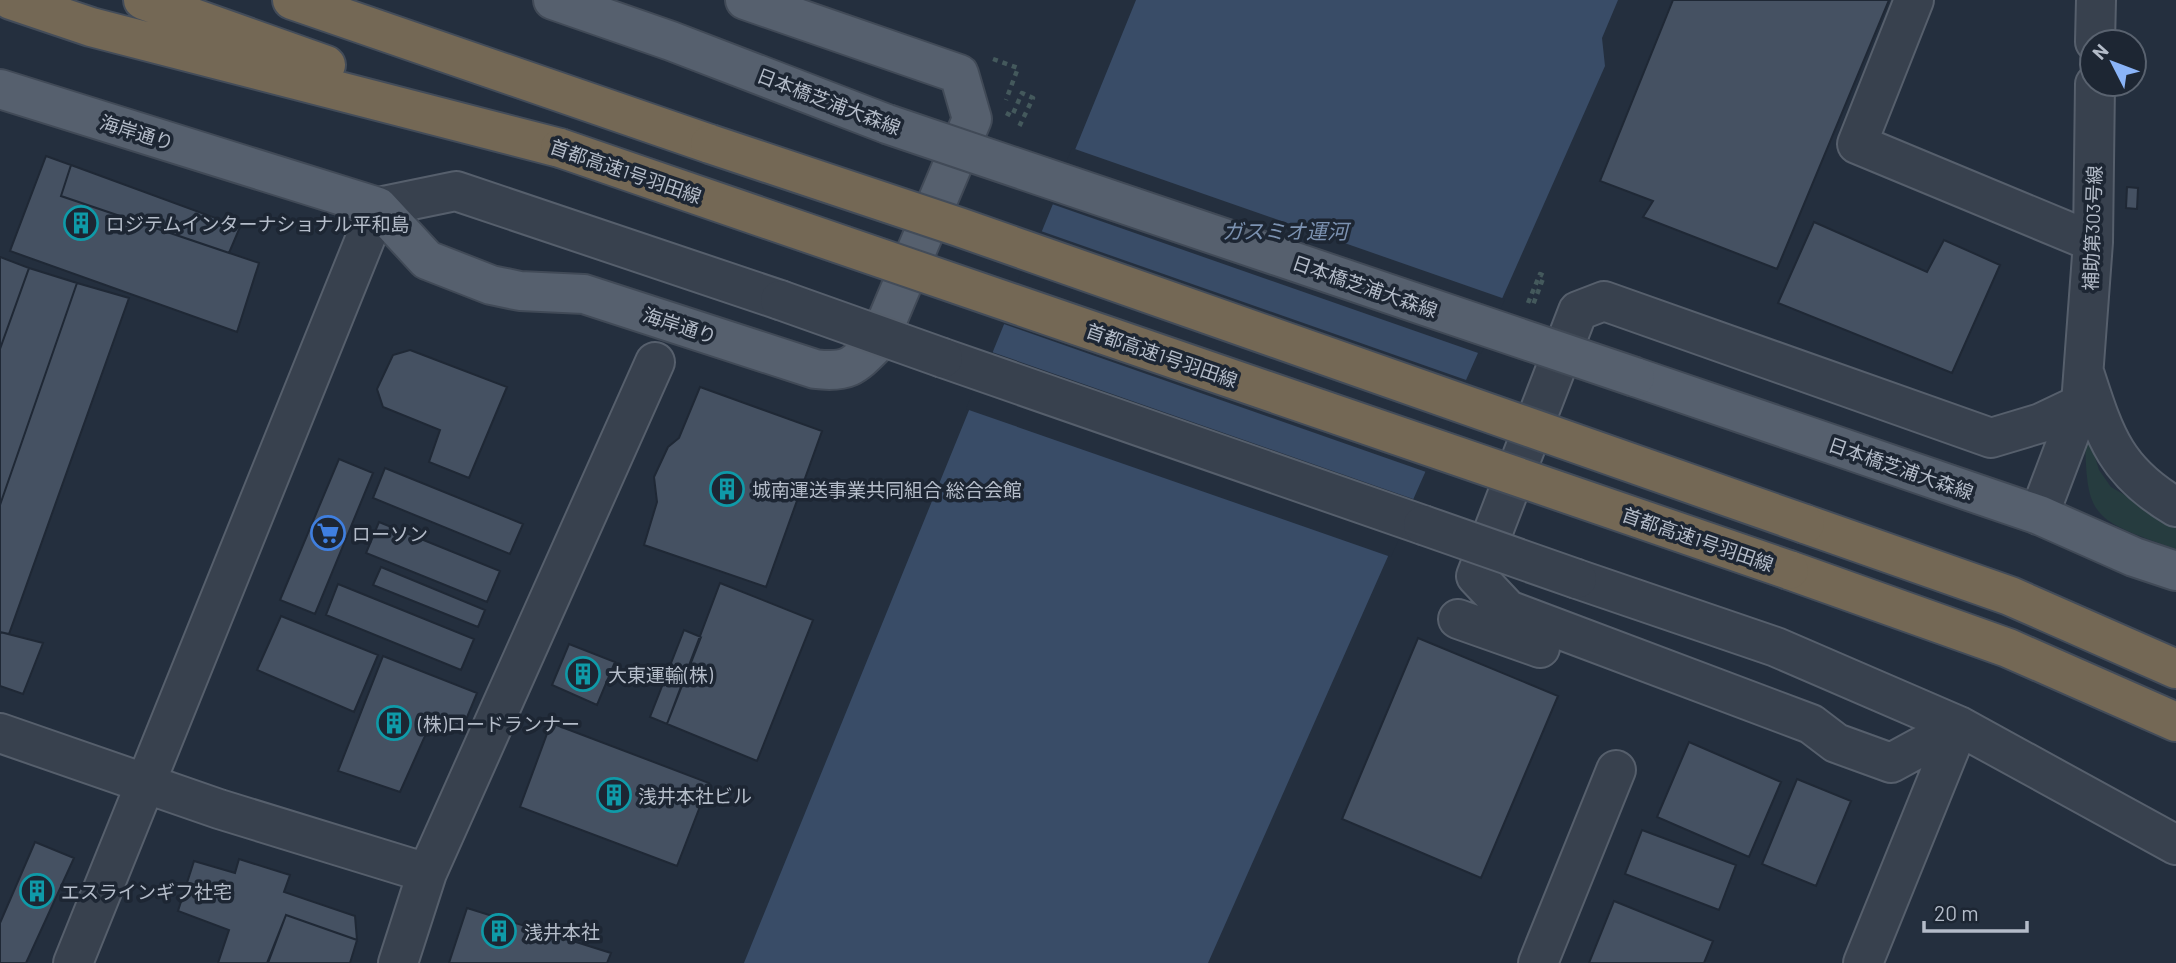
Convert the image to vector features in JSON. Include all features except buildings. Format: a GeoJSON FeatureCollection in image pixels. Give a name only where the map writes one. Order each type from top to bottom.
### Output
{"type":"FeatureCollection","features":[{"type":"Feature","properties":{"kind":"highway"},"geometry":{"type":"LineString","coordinates":[[143,0],[499,130]]}},
{"type":"Feature","properties":{"kind":"highway"},"geometry":{"type":"LineString","coordinates":[[292,0],[518,76],[2010,596],[2176,670]]}},
{"type":"Feature","properties":{"kind":"highway"},"geometry":{"type":"LineString","coordinates":[[376,0],[518,76]]}},
{"type":"Feature","properties":{"kind":"highway"},"geometry":{"type":"LineString","coordinates":[[12,3],[91,27],[499,130]]}},
{"type":"Feature","properties":{"kind":"highway","name":"首都高速1号羽田線"},"geometry":{"type":"LineString","coordinates":[[499,130],[561,148],[1789,570],[2008,648],[2176,722]]}},
{"type":"Feature","properties":{"kind":"main road","name":"日本橋芝浦大森線"},"geometry":{"type":"LineString","coordinates":[[553,0],[635,28],[887,124],[2039,515],[2134,557],[2176,571]]}},
{"type":"Feature","properties":{"kind":"main road","name":"海岸通り"},"geometry":{"type":"LineString","coordinates":[[0,89],[378,207],[427,260],[500,288],[584,294],[815,369],[840,372],[856,364],[878,342],[971,119],[959,74],[745,0]]}},
{"type":"Feature","properties":{"kind":"street"},"geometry":{"type":"LineString","coordinates":[[589,0],[635,28]]}},
{"type":"Feature","properties":{"kind":"street"},"geometry":{"type":"LineString","coordinates":[[1914,0],[1857,144],[2093,242]]}},
{"type":"Feature","properties":{"kind":"street"},"geometry":{"type":"LineString","coordinates":[[2095,28],[2096,0]]}},
{"type":"Feature","properties":{"kind":"street","name":"補助第303号線"},"geometry":{"type":"LineString","coordinates":[[2082,388],[2093,242],[2095,98]]}},
{"type":"Feature","properties":{"kind":"street"},"geometry":{"type":"LineString","coordinates":[[73,963],[378,207],[457,191],[780,300],[1776,648],[1959,726],[2176,845]]}},
{"type":"Feature","properties":{"kind":"street"},"geometry":{"type":"LineString","coordinates":[[1959,726],[1891,763],[1836,743],[1811,724],[1508,610],[1476,576],[1578,311],[1604,301],[1990,438],[2041,423],[2082,388]]}},
{"type":"Feature","properties":{"kind":"street"},"geometry":{"type":"LineString","coordinates":[[398,963],[427,873],[655,362]]}},
{"type":"Feature","properties":{"kind":"street"},"geometry":{"type":"LineString","coordinates":[[2082,388],[2120,462],[2138,481],[2176,507]]}},
{"type":"Feature","properties":{"kind":"street"},"geometry":{"type":"LineString","coordinates":[[2039,515],[2082,388]]}},
{"type":"Feature","properties":{"kind":"street"},"geometry":{"type":"LineString","coordinates":[[1458,619],[1811,747],[1836,743]]}},
{"type":"Feature","properties":{"kind":"street"},"geometry":{"type":"LineString","coordinates":[[1863,963],[1959,726]]}},
{"type":"Feature","properties":{"kind":"street"},"geometry":{"type":"LineString","coordinates":[[0,733],[144,783],[427,873]]}},
{"type":"Feature","properties":{"kind":"street"},"geometry":{"type":"LineString","coordinates":[[1538,963],[1616,770]]}},
{"type":"Feature","properties":{"kind":"path"},"geometry":{"type":"LineString","coordinates":[[1012,116],[1022,93],[1033,98],[1016,136]]}},
{"type":"Feature","properties":{"kind":"path"},"geometry":{"type":"LineString","coordinates":[[1524,314],[1540,274],[1545,276],[1533,304],[1545,309]]}},
{"type":"Feature","properties":{"kind":"green space"},"geometry":{"type":"Polygon","coordinates":[[[2085,424],[2099,470],[2111,487],[2176,525],[2176,549],[2125,530],[2109,521],[2098,510],[2091,497],[2087,479],[2085,424]]]}},
{"type":"Feature","properties":{"kind":"water","name":"ガスミオ運河"},"geometry":{"type":"Polygon","coordinates":[[[1136,0],[1618,0],[1602,38],[1605,66],[1208,963],[744,963],[1136,0]]]}},
{"type":"Feature","properties":{"kind":"pier"},"geometry":{"type":"Polygon","coordinates":[[[1072,148],[1505,299],[1481,354],[1049,203],[1072,148]]]}},
{"type":"Feature","properties":{"kind":"pier"},"geometry":{"type":"Polygon","coordinates":[[[1038,230],[1469,381],[1429,473],[1001,323],[1038,230]]]}},
{"type":"Feature","properties":{"kind":"pier"},"geometry":{"type":"Polygon","coordinates":[[[989,351],[1416,500],[1391,557],[966,409],[989,351]]]}},
{"type":"Feature","properties":{"kind":"place","name":"ロジテムインターナショナル平和島"},"geometry":{"type":"Point","coordinates":[81,223]}},
{"type":"Feature","properties":{"kind":"place","name":"城南運送事業共同組合 総合会館"},"geometry":{"type":"Point","coordinates":[727,489]}},
{"type":"Feature","properties":{"kind":"place","name":"ローソン"},"geometry":{"type":"Point","coordinates":[328,533]}},
{"type":"Feature","properties":{"kind":"place","name":"大東運輸(株)"},"geometry":{"type":"Point","coordinates":[583,674]}},
{"type":"Feature","properties":{"kind":"place","name":"(株)ロードランナー"},"geometry":{"type":"Point","coordinates":[394,723]}},
{"type":"Feature","properties":{"kind":"place","name":"浅井本社ビル"},"geometry":{"type":"Point","coordinates":[614,795]}},
{"type":"Feature","properties":{"kind":"place","name":"エスラインギフ社宅"},"geometry":{"type":"Point","coordinates":[37,891]}},
{"type":"Feature","properties":{"kind":"place","name":"浅井本社"},"geometry":{"type":"Point","coordinates":[499,931]}}]}
